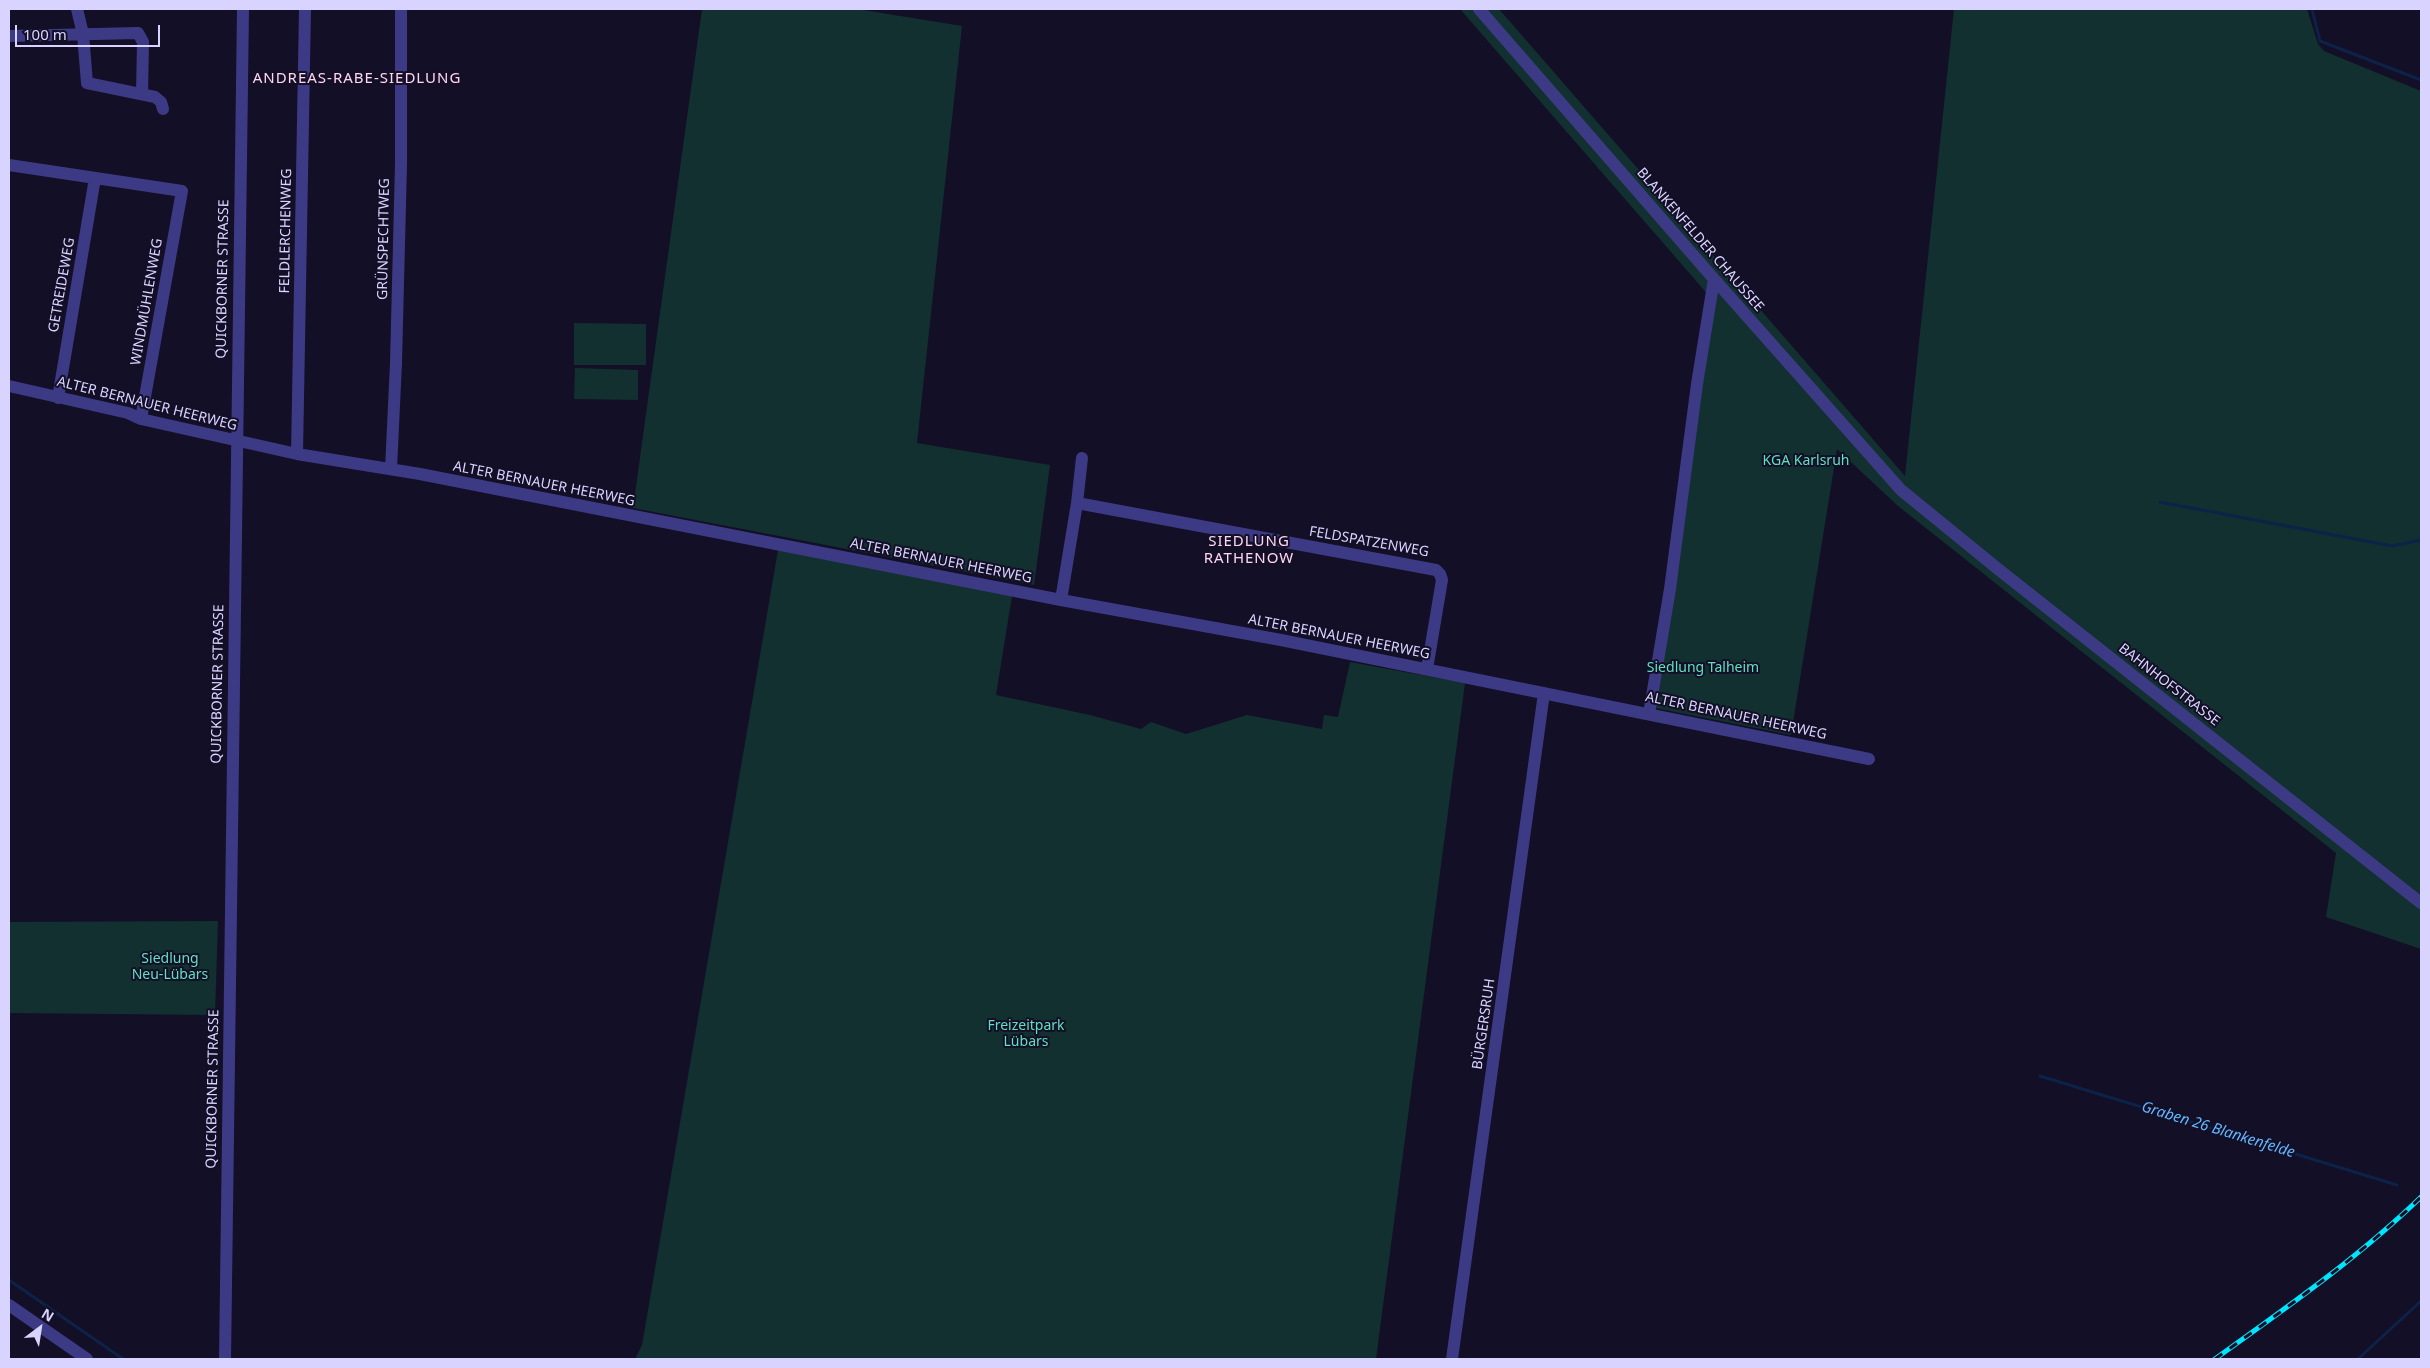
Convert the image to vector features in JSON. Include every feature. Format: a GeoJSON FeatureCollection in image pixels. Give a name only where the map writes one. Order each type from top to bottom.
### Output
{"type":"FeatureCollection","features":[{"type":"Feature","properties":{"kind":"street"},"geometry":{"type":"LineString","coordinates":[[77,9],[83,34],[87,83],[155,98],[161,102],[163,109]]}},
{"type":"Feature","properties":{"kind":"street","name":"QUICKBORNER STRASSE"},"geometry":{"type":"LineString","coordinates":[[224,1359],[242,9]]}},
{"type":"Feature","properties":{"kind":"street","name":"FELDLERCHENWEG"},"geometry":{"type":"LineString","coordinates":[[297,454],[305,9]]}},
{"type":"Feature","properties":{"kind":"street","name":"GRÜNSPECHTWEG"},"geometry":{"type":"LineString","coordinates":[[391,469],[396,363],[401,158],[401,9]]}},
{"type":"Feature","properties":{"kind":"street","name":"BLANKENFELDER CHAUSSEE"},"geometry":{"type":"LineString","coordinates":[[1479,9],[1714,280],[1900,490]]}},
{"type":"Feature","properties":{"kind":"street"},"geometry":{"type":"LineString","coordinates":[[9,36],[138,33],[143,42],[142,94]]}},
{"type":"Feature","properties":{"kind":"street"},"geometry":{"type":"LineString","coordinates":[[9,165],[95,178]]}},
{"type":"Feature","properties":{"kind":"street","name":"WINDMÜHLENWEG"},"geometry":{"type":"LineString","coordinates":[[95,178],[182,191],[141,419]]}},
{"type":"Feature","properties":{"kind":"street","name":"GETREIDEWEG"},"geometry":{"type":"LineString","coordinates":[[58,398],[95,178]]}},
{"type":"Feature","properties":{"kind":"street"},"geometry":{"type":"LineString","coordinates":[[1649,714],[1670,590],[1697,384],[1714,280]]}},
{"type":"Feature","properties":{"kind":"street","name":"ALTER BERNAUER HEERWEG"},"geometry":{"type":"LineString","coordinates":[[9,386],[128,413],[141,419],[297,454],[391,469],[1061,600],[1427,669],[1869,759]]}},
{"type":"Feature","properties":{"kind":"street"},"geometry":{"type":"LineString","coordinates":[[1061,600],[1082,458]]}},
{"type":"Feature","properties":{"kind":"street","name":"BAHNHOFSTRASSE"},"geometry":{"type":"LineString","coordinates":[[1900,490],[1998,570],[2421,902]]}},
{"type":"Feature","properties":{"kind":"street","name":"FELDSPATZENWEG"},"geometry":{"type":"LineString","coordinates":[[1077,502],[1436,570],[1442,580],[1427,669]]}},
{"type":"Feature","properties":{"kind":"street","name":"BÜRGERSRUH"},"geometry":{"type":"LineString","coordinates":[[1452,1359],[1544,693]]}},
{"type":"Feature","properties":{"kind":"street"},"geometry":{"type":"LineString","coordinates":[[9,1305],[87,1359]]}},
{"type":"Feature","properties":{"kind":"green space"},"geometry":{"type":"Polygon","coordinates":[[[702,9],[857,9],[962,26],[917,443],[1050,465],[1034,585],[633,508],[702,9]]]}},
{"type":"Feature","properties":{"kind":"green space"},"geometry":{"type":"Polygon","coordinates":[[[1460,9],[1499,9],[1905,476],[1954,9],[2307,9],[2318,44],[2324,51],[2421,91],[2421,949],[2326,917],[2336,853],[1898,506],[1837,449],[1791,735],[1650,707],[1710,297],[1460,9]]]}},
{"type":"Feature","properties":{"kind":"green space"},"geometry":{"type":"Polygon","coordinates":[[[574,323],[646,324],[646,365],[574,365],[574,323]]]}},
{"type":"Feature","properties":{"kind":"green space"},"geometry":{"type":"Polygon","coordinates":[[[575,368],[638,370],[638,400],[574,399],[575,368]]]}},
{"type":"Feature","properties":{"kind":"green space","name":"Freizeitpark Lübars"},"geometry":{"type":"Polygon","coordinates":[[[778,550],[1012,596],[996,695],[1090,715],[1141,729],[1151,722],[1186,734],[1247,715],[1322,729],[1324,715],[1338,717],[1350,662],[1465,683],[1376,1359],[635,1359],[642,1345],[778,550]]]}},
{"type":"Feature","properties":{"kind":"green space","name":"Siedlung Neu-Lübars"},"geometry":{"type":"Polygon","coordinates":[[[218,921],[215,1015],[9,1013],[9,922],[218,921]]]}},
{"type":"Feature","properties":{"kind":"waterway"},"geometry":{"type":"LineString","coordinates":[[2312,9],[2320,41],[2421,80]]}},
{"type":"Feature","properties":{"kind":"waterway"},"geometry":{"type":"LineString","coordinates":[[2160,502],[2392,546],[2421,540]]}},
{"type":"Feature","properties":{"kind":"waterway","name":"Graben 26 Blankenfelde"},"geometry":{"type":"LineString","coordinates":[[2040,1076],[2397,1185]]}},
{"type":"Feature","properties":{"kind":"waterway"},"geometry":{"type":"LineString","coordinates":[[9,1280],[123,1359]]}},
{"type":"Feature","properties":{"kind":"waterway"},"geometry":{"type":"LineString","coordinates":[[2358,1359],[2421,1301]]}},
{"type":"Feature","properties":{"kind":"railway"},"geometry":{"type":"LineString","coordinates":[[2215,1359],[2347,1262],[2421,1197]]}},
{"type":"Feature","properties":{"kind":"district","name":"ANDREAS-RABE-SIEDLUNG"},"geometry":{"type":"Point","coordinates":[357,79]}},
{"type":"Feature","properties":{"kind":"district","name":"SIEDLUNG RATHENOW"},"geometry":{"type":"Point","coordinates":[1249,550]}},
{"type":"Feature","properties":{"kind":"park label","name":"KGA Karlsruh"},"geometry":{"type":"Point","coordinates":[1806,461]}},
{"type":"Feature","properties":{"kind":"park label","name":"Siedlung Talheim"},"geometry":{"type":"Point","coordinates":[1703,668]}}]}
